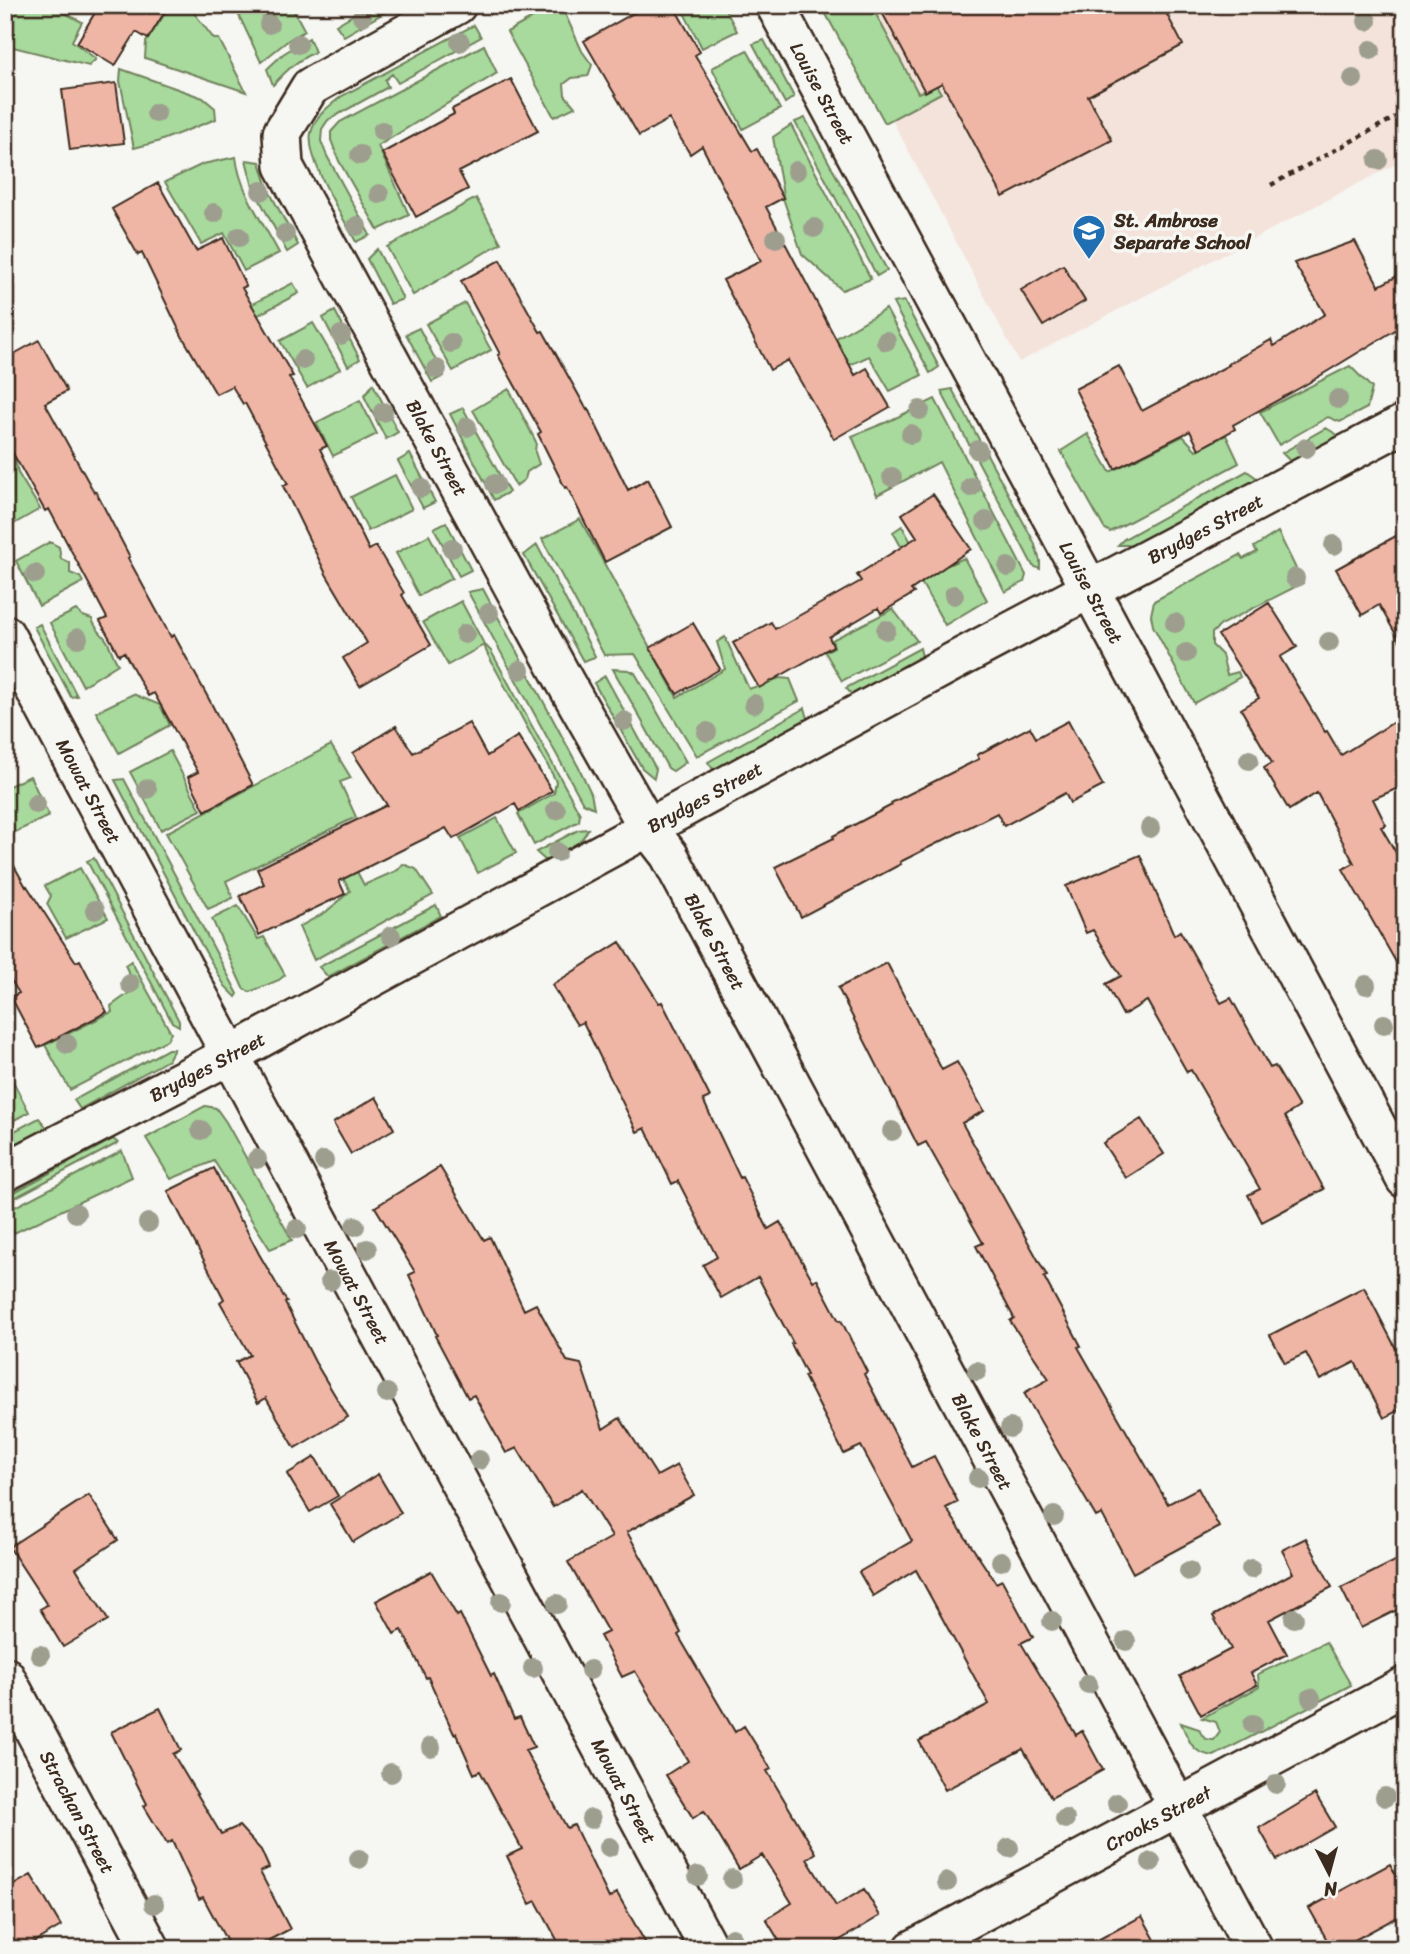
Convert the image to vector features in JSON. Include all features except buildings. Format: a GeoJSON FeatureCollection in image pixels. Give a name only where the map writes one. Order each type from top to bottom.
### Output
{"type":"FeatureCollection","features":[{"type":"Feature","properties":{"kind":"street","name":"Blake Street"},"geometry":{"type":"LineString","coordinates":[[457,5],[310,87],[282,133],[284,166],[565,682],[648,828],[669,855],[1254,1949]]}},
{"type":"Feature","properties":{"kind":"street","name":"Louise Street"},"geometry":{"type":"LineString","coordinates":[[775,5],[1405,1179]]}},
{"type":"Feature","properties":{"kind":"street","name":"Brydges Street"},"geometry":{"type":"LineString","coordinates":[[5,1172],[230,1055],[1090,589],[1405,423]]}},
{"type":"Feature","properties":{"kind":"street","name":"Mowat Street"},"geometry":{"type":"LineString","coordinates":[[5,634],[709,1949]]}},
{"type":"Feature","properties":{"kind":"street","name":"Strachan Street"},"geometry":{"type":"LineString","coordinates":[[5,1676],[151,1949]]}},
{"type":"Feature","properties":{"kind":"street","name":"Crooks Street"},"geometry":{"type":"LineString","coordinates":[[913,1949],[1405,1686]]}},
{"type":"Feature","properties":{"kind":"path"},"geometry":{"type":"LineString","coordinates":[[1271,185],[1405,112]]}},
{"type":"Feature","properties":{"kind":"shaded area","name":"St. Ambrose Separate School"},"geometry":{"type":"Polygon","coordinates":[[[832,5],[1405,5],[1405,159],[1019,362],[832,5]]]}},
{"type":"Feature","properties":{"kind":"green space"},"geometry":{"type":"Polygon","coordinates":[[[5,5],[67,5],[63,12],[82,22],[72,41],[96,59],[89,66],[5,45],[5,5]]]}},
{"type":"Feature","properties":{"kind":"green space"},"geometry":{"type":"Polygon","coordinates":[[[171,5],[188,5],[214,39],[219,39],[246,92],[145,58],[146,42],[171,5]]]}},
{"type":"Feature","properties":{"kind":"green space"},"geometry":{"type":"Polygon","coordinates":[[[234,5],[291,5],[305,31],[261,62],[234,5]]]}},
{"type":"Feature","properties":{"kind":"green space"},"geometry":{"type":"Polygon","coordinates":[[[369,5],[394,7],[344,36],[336,25],[369,5]]]}},
{"type":"Feature","properties":{"kind":"green space"},"geometry":{"type":"Polygon","coordinates":[[[556,5],[561,5],[582,51],[592,65],[588,76],[572,78],[564,84],[565,95],[575,107],[554,117],[507,32],[556,5]]]}},
{"type":"Feature","properties":{"kind":"green space"},"geometry":{"type":"Polygon","coordinates":[[[680,5],[723,5],[737,31],[702,48],[680,5]]]}},
{"type":"Feature","properties":{"kind":"green space"},"geometry":{"type":"Polygon","coordinates":[[[821,5],[871,5],[918,93],[936,85],[941,93],[885,123],[821,5]]]}},
{"type":"Feature","properties":{"kind":"green space"},"geometry":{"type":"Polygon","coordinates":[[[474,25],[481,37],[398,83],[392,74],[385,80],[388,87],[328,120],[322,129],[321,141],[327,156],[370,235],[356,242],[314,158],[311,133],[316,121],[342,96],[474,25]]]}},
{"type":"Feature","properties":{"kind":"green space"},"geometry":{"type":"Polygon","coordinates":[[[309,38],[315,52],[292,66],[273,85],[267,69],[283,54],[309,38]]]}},
{"type":"Feature","properties":{"kind":"green space"},"geometry":{"type":"Polygon","coordinates":[[[764,40],[794,97],[785,103],[753,44],[764,40]]]}},
{"type":"Feature","properties":{"kind":"green space"},"geometry":{"type":"Polygon","coordinates":[[[484,45],[497,73],[378,146],[409,215],[378,230],[339,161],[331,140],[331,132],[340,122],[484,45]]]}},
{"type":"Feature","properties":{"kind":"green space"},"geometry":{"type":"Polygon","coordinates":[[[747,50],[780,109],[743,129],[712,68],[747,50]]]}},
{"type":"Feature","properties":{"kind":"green space"},"geometry":{"type":"Polygon","coordinates":[[[121,69],[203,98],[215,108],[216,119],[134,148],[120,81],[121,69]]]}},
{"type":"Feature","properties":{"kind":"green space"},"geometry":{"type":"Polygon","coordinates":[[[805,118],[887,270],[877,276],[795,122],[805,118]]]}},
{"type":"Feature","properties":{"kind":"green space"},"geometry":{"type":"Polygon","coordinates":[[[791,125],[871,279],[842,290],[802,254],[784,201],[773,137],[791,125]]]}},
{"type":"Feature","properties":{"kind":"green space"},"geometry":{"type":"Polygon","coordinates":[[[236,157],[247,195],[279,253],[244,271],[224,233],[201,244],[165,182],[203,164],[236,157]]]}},
{"type":"Feature","properties":{"kind":"green space"},"geometry":{"type":"Polygon","coordinates":[[[246,160],[260,162],[269,191],[298,245],[287,252],[253,187],[246,160]]]}},
{"type":"Feature","properties":{"kind":"green space"},"geometry":{"type":"Polygon","coordinates":[[[476,198],[501,243],[413,295],[387,247],[476,198]]]}},
{"type":"Feature","properties":{"kind":"green space"},"geometry":{"type":"Polygon","coordinates":[[[377,249],[403,299],[390,304],[367,259],[377,249]]]}},
{"type":"Feature","properties":{"kind":"green space"},"geometry":{"type":"Polygon","coordinates":[[[293,283],[299,293],[227,332],[221,320],[293,283]]]}},
{"type":"Feature","properties":{"kind":"green space"},"geometry":{"type":"Polygon","coordinates":[[[904,301],[939,367],[930,373],[893,303],[904,301]]]}},
{"type":"Feature","properties":{"kind":"green space"},"geometry":{"type":"Polygon","coordinates":[[[465,303],[491,350],[453,371],[426,324],[465,303]]]}},
{"type":"Feature","properties":{"kind":"green space"},"geometry":{"type":"Polygon","coordinates":[[[886,309],[922,375],[890,391],[869,356],[824,377],[814,351],[886,309]]]}},
{"type":"Feature","properties":{"kind":"green space"},"geometry":{"type":"Polygon","coordinates":[[[335,311],[360,359],[348,366],[323,318],[335,311]]]}},
{"type":"Feature","properties":{"kind":"green space"},"geometry":{"type":"Polygon","coordinates":[[[313,323],[340,369],[307,388],[280,341],[313,323]]]}},
{"type":"Feature","properties":{"kind":"green space"},"geometry":{"type":"Polygon","coordinates":[[[419,328],[444,376],[432,382],[406,334],[419,328]]]}},
{"type":"Feature","properties":{"kind":"green space"},"geometry":{"type":"Polygon","coordinates":[[[1350,366],[1372,388],[1367,408],[1340,422],[1328,417],[1279,445],[1260,412],[1350,366]]]}},
{"type":"Feature","properties":{"kind":"green space"},"geometry":{"type":"Polygon","coordinates":[[[373,384],[398,432],[386,439],[364,396],[373,384]]]}},
{"type":"Feature","properties":{"kind":"green space"},"geometry":{"type":"Polygon","coordinates":[[[509,389],[536,442],[535,452],[539,464],[527,472],[525,479],[516,486],[473,410],[509,389]]]}},
{"type":"Feature","properties":{"kind":"green space"},"geometry":{"type":"Polygon","coordinates":[[[952,389],[1034,542],[1040,569],[1033,566],[941,391],[952,389]]]}},
{"type":"Feature","properties":{"kind":"green space"},"geometry":{"type":"Polygon","coordinates":[[[935,399],[1026,575],[1024,582],[1005,592],[939,462],[877,495],[852,436],[935,399]]]}},
{"type":"Feature","properties":{"kind":"green space"},"geometry":{"type":"Polygon","coordinates":[[[360,400],[377,434],[333,456],[316,423],[360,400]]]}},
{"type":"Feature","properties":{"kind":"green space"},"geometry":{"type":"Polygon","coordinates":[[[463,408],[509,492],[494,500],[450,414],[463,408]]]}},
{"type":"Feature","properties":{"kind":"green space"},"geometry":{"type":"Polygon","coordinates":[[[1326,428],[1341,437],[1292,463],[1282,453],[1326,428]]]}},
{"type":"Feature","properties":{"kind":"green space"},"geometry":{"type":"Polygon","coordinates":[[[1088,434],[1110,472],[1183,436],[1196,450],[1226,435],[1239,463],[1110,532],[1104,528],[1061,451],[1088,434]]]}},
{"type":"Feature","properties":{"kind":"green space"},"geometry":{"type":"Polygon","coordinates":[[[12,445],[18,473],[40,509],[5,529],[5,448],[12,445]]]}},
{"type":"Feature","properties":{"kind":"green space"},"geometry":{"type":"Polygon","coordinates":[[[410,454],[435,502],[423,508],[398,461],[410,454]]]}},
{"type":"Feature","properties":{"kind":"green space"},"geometry":{"type":"Polygon","coordinates":[[[1247,471],[1258,479],[1167,531],[1134,545],[1118,545],[1124,539],[1247,471]]]}},
{"type":"Feature","properties":{"kind":"green space"},"geometry":{"type":"Polygon","coordinates":[[[395,475],[412,509],[368,531],[351,497],[395,475]]]}},
{"type":"Feature","properties":{"kind":"green space"},"geometry":{"type":"Polygon","coordinates":[[[580,519],[677,697],[725,669],[717,642],[725,637],[749,689],[780,678],[790,679],[799,701],[697,756],[635,654],[604,655],[542,539],[580,519]]]}},
{"type":"Feature","properties":{"kind":"green space"},"geometry":{"type":"Polygon","coordinates":[[[446,522],[471,570],[459,576],[434,528],[446,522]]]}},
{"type":"Feature","properties":{"kind":"green space"},"geometry":{"type":"Polygon","coordinates":[[[902,526],[925,568],[942,559],[948,565],[964,558],[987,600],[945,625],[893,532],[902,526]]]}},
{"type":"Feature","properties":{"kind":"green space"},"geometry":{"type":"Polygon","coordinates":[[[1278,532],[1303,583],[1222,624],[1212,633],[1212,645],[1222,655],[1227,675],[1238,672],[1240,677],[1194,703],[1153,626],[1151,615],[1154,601],[1240,555],[1243,559],[1257,552],[1254,547],[1278,532]]]}},
{"type":"Feature","properties":{"kind":"green space"},"geometry":{"type":"Polygon","coordinates":[[[429,535],[452,578],[419,596],[396,553],[429,535]]]}},
{"type":"Feature","properties":{"kind":"green space"},"geometry":{"type":"Polygon","coordinates":[[[50,542],[59,547],[61,559],[70,563],[70,573],[80,577],[83,582],[39,606],[16,561],[50,542]]]}},
{"type":"Feature","properties":{"kind":"green space"},"geometry":{"type":"Polygon","coordinates":[[[537,545],[595,657],[583,661],[524,555],[537,545]]]}},
{"type":"Feature","properties":{"kind":"green space"},"geometry":{"type":"Polygon","coordinates":[[[483,589],[579,768],[591,793],[594,808],[583,803],[468,592],[483,589]]]}},
{"type":"Feature","properties":{"kind":"green space"},"geometry":{"type":"Polygon","coordinates":[[[461,601],[580,814],[579,821],[534,845],[518,814],[554,793],[556,781],[484,645],[448,665],[423,622],[461,601]]]}},
{"type":"Feature","properties":{"kind":"green space"},"geometry":{"type":"Polygon","coordinates":[[[893,609],[917,641],[842,681],[825,652],[834,647],[832,640],[893,609]]]}},
{"type":"Feature","properties":{"kind":"green space"},"geometry":{"type":"Polygon","coordinates":[[[76,610],[92,619],[118,664],[83,686],[50,623],[76,610]]]}},
{"type":"Feature","properties":{"kind":"green space"},"geometry":{"type":"Polygon","coordinates":[[[40,624],[77,696],[71,697],[34,627],[40,624]]]}},
{"type":"Feature","properties":{"kind":"green space"},"geometry":{"type":"Polygon","coordinates":[[[920,648],[923,661],[854,697],[846,688],[920,648]]]}},
{"type":"Feature","properties":{"kind":"green space"},"geometry":{"type":"Polygon","coordinates":[[[613,669],[635,673],[686,762],[673,771],[668,768],[613,669]]]}},
{"type":"Feature","properties":{"kind":"green space"},"geometry":{"type":"Polygon","coordinates":[[[605,676],[656,769],[654,778],[642,768],[594,683],[605,676]]]}},
{"type":"Feature","properties":{"kind":"green space"},"geometry":{"type":"Polygon","coordinates":[[[133,694],[160,705],[170,725],[119,753],[96,712],[133,694]]]}},
{"type":"Feature","properties":{"kind":"green space"},"geometry":{"type":"Polygon","coordinates":[[[805,708],[809,722],[715,772],[708,762],[805,708]]]}},
{"type":"Feature","properties":{"kind":"green space"},"geometry":{"type":"Polygon","coordinates":[[[331,745],[351,778],[340,782],[356,817],[226,881],[233,898],[208,909],[166,833],[331,745]]]}},
{"type":"Feature","properties":{"kind":"green space"},"geometry":{"type":"Polygon","coordinates":[[[170,751],[201,810],[161,830],[130,772],[170,751]]]}},
{"type":"Feature","properties":{"kind":"green space"},"geometry":{"type":"Polygon","coordinates":[[[30,776],[49,816],[5,837],[5,788],[30,776]]]}},
{"type":"Feature","properties":{"kind":"green space"},"geometry":{"type":"Polygon","coordinates":[[[124,779],[238,994],[236,997],[225,986],[197,937],[115,780],[124,779]]]}},
{"type":"Feature","properties":{"kind":"green space"},"geometry":{"type":"Polygon","coordinates":[[[497,818],[516,853],[478,873],[460,838],[497,818]]]}},
{"type":"Feature","properties":{"kind":"green space"},"geometry":{"type":"Polygon","coordinates":[[[588,829],[575,845],[546,861],[536,852],[578,830],[588,829]]]}},
{"type":"Feature","properties":{"kind":"green space"},"geometry":{"type":"Polygon","coordinates":[[[341,841],[364,885],[398,870],[403,864],[416,869],[433,895],[314,960],[299,927],[326,912],[350,891],[327,849],[341,841]]]}},
{"type":"Feature","properties":{"kind":"green space"},"geometry":{"type":"Polygon","coordinates":[[[94,858],[179,1021],[179,1026],[172,1022],[87,861],[94,858]]]}},
{"type":"Feature","properties":{"kind":"green space"},"geometry":{"type":"Polygon","coordinates":[[[80,868],[108,918],[66,938],[47,904],[51,896],[45,886],[80,868]]]}},
{"type":"Feature","properties":{"kind":"green space"},"geometry":{"type":"Polygon","coordinates":[[[436,905],[441,916],[328,977],[319,967],[436,905]]]}},
{"type":"Feature","properties":{"kind":"green space"},"geometry":{"type":"Polygon","coordinates":[[[238,906],[258,939],[264,937],[285,975],[250,992],[243,988],[212,919],[238,906]]]}},
{"type":"Feature","properties":{"kind":"green space"},"geometry":{"type":"Polygon","coordinates":[[[131,961],[171,1033],[167,1040],[70,1090],[45,1045],[112,1012],[111,1006],[136,988],[125,965],[131,961]]]}},
{"type":"Feature","properties":{"kind":"green space"},"geometry":{"type":"Polygon","coordinates":[[[168,1049],[174,1049],[168,1060],[80,1109],[74,1100],[168,1049]]]}},
{"type":"Feature","properties":{"kind":"green space"},"geometry":{"type":"Polygon","coordinates":[[[5,1066],[29,1112],[5,1125],[5,1066]]]}},
{"type":"Feature","properties":{"kind":"green space"},"geometry":{"type":"Polygon","coordinates":[[[205,1106],[216,1108],[226,1122],[292,1240],[270,1249],[214,1161],[171,1179],[146,1138],[205,1106]]]}},
{"type":"Feature","properties":{"kind":"green space"},"geometry":{"type":"Polygon","coordinates":[[[39,1118],[47,1128],[5,1151],[5,1136],[39,1118]]]}},
{"type":"Feature","properties":{"kind":"green space"},"geometry":{"type":"Polygon","coordinates":[[[113,1139],[118,1143],[5,1203],[5,1197],[113,1139]]]}},
{"type":"Feature","properties":{"kind":"green space"},"geometry":{"type":"Polygon","coordinates":[[[122,1151],[132,1177],[14,1233],[5,1222],[5,1212],[122,1151]]]}},
{"type":"Feature","properties":{"kind":"green space"},"geometry":{"type":"Polygon","coordinates":[[[1326,1642],[1351,1685],[1214,1756],[1200,1752],[1192,1746],[1181,1723],[1199,1729],[1204,1738],[1214,1740],[1220,1732],[1216,1722],[1202,1718],[1259,1687],[1258,1674],[1326,1642]]]}},
{"type":"Feature","properties":{"kind":"place","name":"St. Ambrose Separate School"},"geometry":{"type":"Point","coordinates":[1089,261]}}]}
